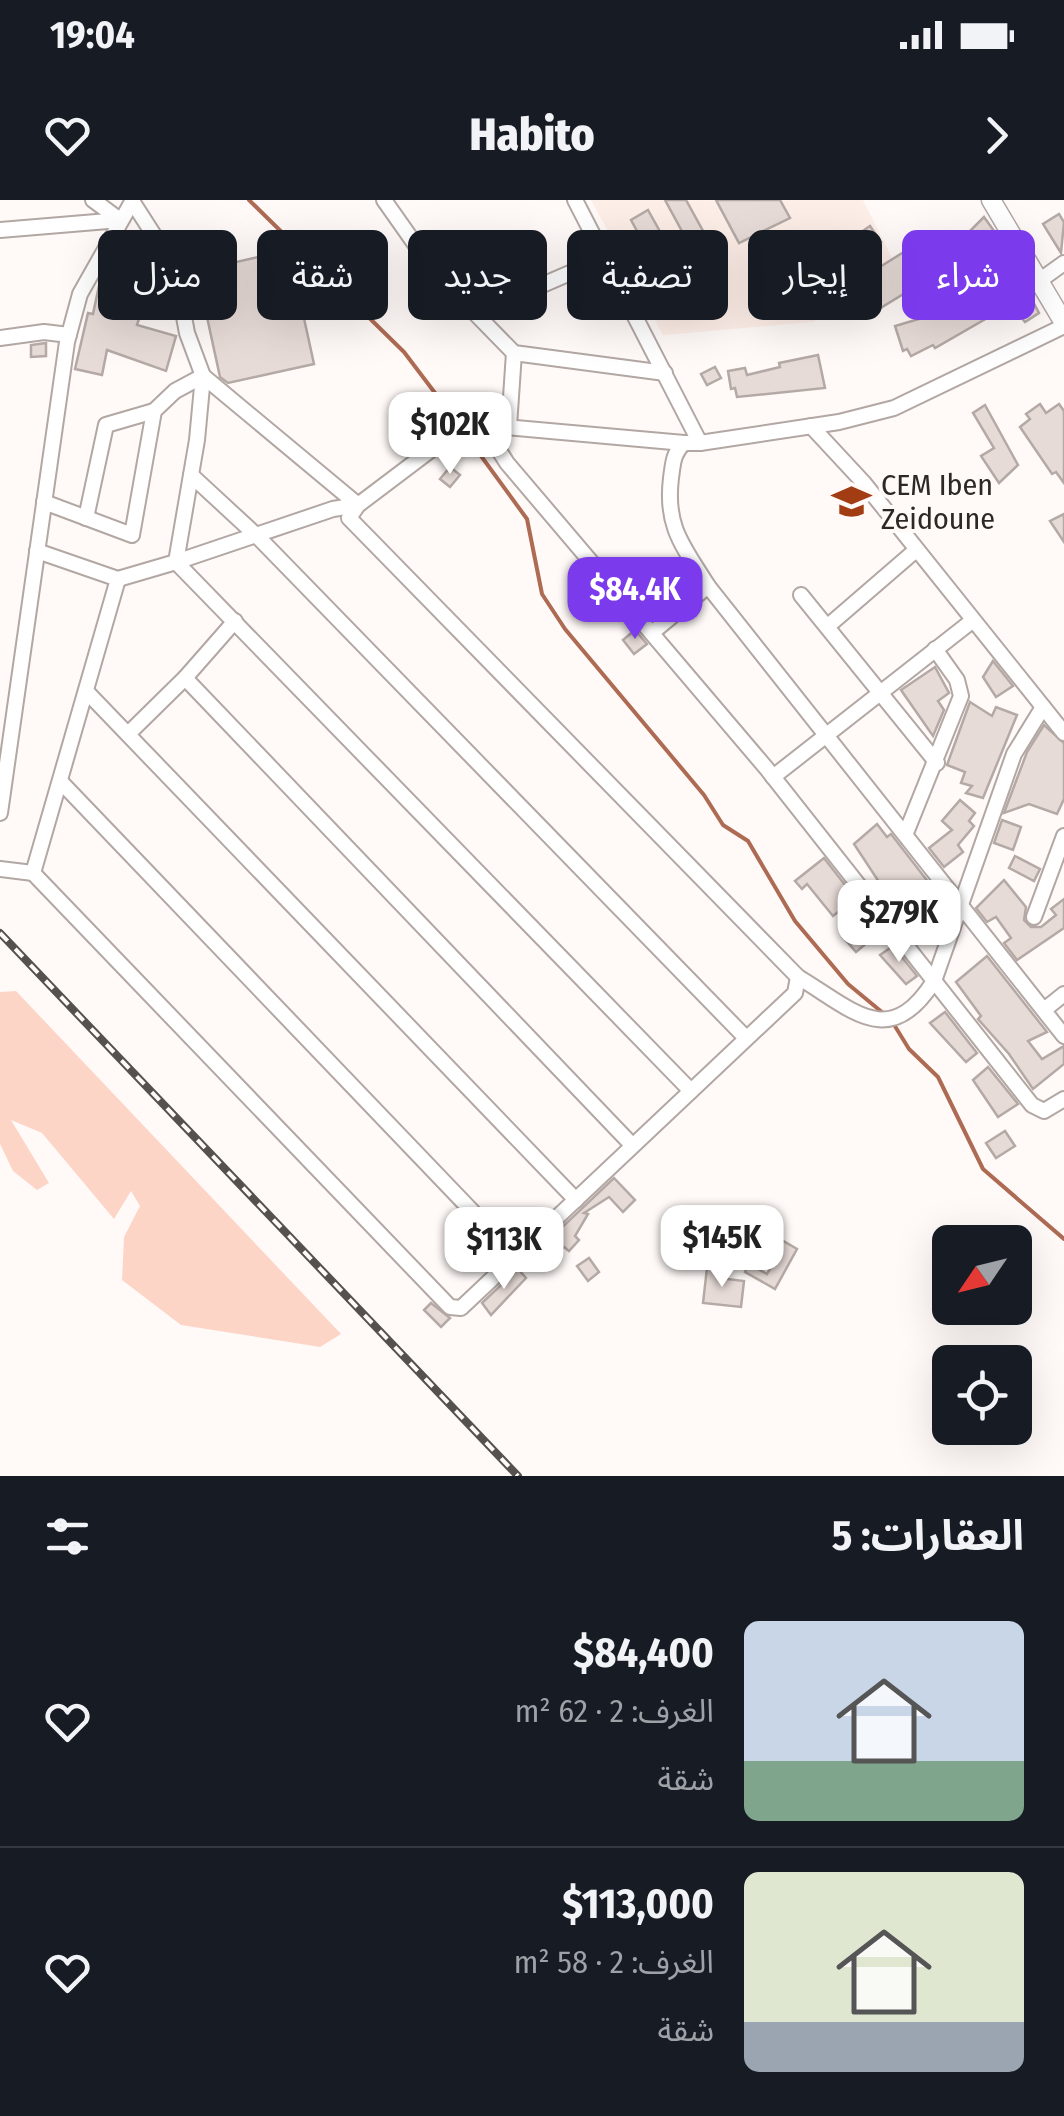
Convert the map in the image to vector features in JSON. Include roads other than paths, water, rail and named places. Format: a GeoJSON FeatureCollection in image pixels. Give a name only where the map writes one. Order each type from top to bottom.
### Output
{"type":"FeatureCollection","features":[{"type":"Feature","properties":{"kind":"street"},"geometry":{"type":"LineString","coordinates":[[93,200],[120,220]]}},
{"type":"Feature","properties":{"kind":"street"},"geometry":{"type":"LineString","coordinates":[[384,200],[434,270],[514,353],[665,373]]}},
{"type":"Feature","properties":{"kind":"street"},"geometry":{"type":"LineString","coordinates":[[575,200],[592,230]]}},
{"type":"Feature","properties":{"kind":"street"},"geometry":{"type":"LineString","coordinates":[[992,200],[1064,325],[894,408],[811,426],[692,443],[483,425],[452,434],[358,505],[349,518],[798,977],[869,1019],[883,1022],[921,1002],[934,981],[1014,754],[1043,707]]}},
{"type":"Feature","properties":{"kind":"street"},"geometry":{"type":"LineString","coordinates":[[0,812],[69,335],[80,294],[133,201],[175,268],[187,333],[203,376],[176,562]]}},
{"type":"Feature","properties":{"kind":"street"},"geometry":{"type":"LineString","coordinates":[[0,230],[120,220]]}},
{"type":"Feature","properties":{"kind":"street"},"geometry":{"type":"LineString","coordinates":[[1038,281],[1064,263]]}},
{"type":"Feature","properties":{"kind":"street"},"geometry":{"type":"LineString","coordinates":[[638,320],[665,373],[692,443]]}},
{"type":"Feature","properties":{"kind":"street"},"geometry":{"type":"LineString","coordinates":[[0,338],[44,332],[69,335]]}},
{"type":"Feature","properties":{"kind":"street"},"geometry":{"type":"LineString","coordinates":[[509,426],[514,353]]}},
{"type":"Feature","properties":{"kind":"street"},"geometry":{"type":"LineString","coordinates":[[86,518],[106,425],[154,411],[175,391],[203,376]]}},
{"type":"Feature","properties":{"kind":"street"},"geometry":{"type":"LineString","coordinates":[[203,376],[358,505]]}},
{"type":"Feature","properties":{"kind":"street"},"geometry":{"type":"LineString","coordinates":[[44,502],[132,535],[154,411]]}},
{"type":"Feature","properties":{"kind":"street"},"geometry":{"type":"LineString","coordinates":[[483,425],[508,463],[773,777],[1032,1106],[1044,1111],[1064,1099]]}},
{"type":"Feature","properties":{"kind":"street"},"geometry":{"type":"LineString","coordinates":[[811,426],[842,456],[1064,733]]}},
{"type":"Feature","properties":{"kind":"street"},"geometry":{"type":"LineString","coordinates":[[692,443],[673,459],[669,517],[708,586],[1064,1036]]}},
{"type":"Feature","properties":{"kind":"street"},"geometry":{"type":"LineString","coordinates":[[190,475],[257,536],[745,1037]]}},
{"type":"Feature","properties":{"kind":"street"},"geometry":{"type":"LineString","coordinates":[[38,551],[118,579],[333,509],[358,505]]}},
{"type":"Feature","properties":{"kind":"street"},"geometry":{"type":"LineString","coordinates":[[828,626],[916,550]]}},
{"type":"Feature","properties":{"kind":"street"},"geometry":{"type":"LineString","coordinates":[[176,562],[691,1091]]}},
{"type":"Feature","properties":{"kind":"street"},"geometry":{"type":"LineString","coordinates":[[33,874],[118,579]]}},
{"type":"Feature","properties":{"kind":"street"},"geometry":{"type":"LineString","coordinates":[[653,632],[708,586]]}},
{"type":"Feature","properties":{"kind":"street"},"geometry":{"type":"LineString","coordinates":[[801,595],[881,688],[937,762]]}},
{"type":"Feature","properties":{"kind":"street"},"geometry":{"type":"LineString","coordinates":[[773,777],[972,620]]}},
{"type":"Feature","properties":{"kind":"street"},"geometry":{"type":"LineString","coordinates":[[128,734],[235,622]]}},
{"type":"Feature","properties":{"kind":"street"},"geometry":{"type":"LineString","coordinates":[[906,833],[962,696],[957,680],[935,649]]}},
{"type":"Feature","properties":{"kind":"street"},"geometry":{"type":"LineString","coordinates":[[184,678],[632,1145]]}},
{"type":"Feature","properties":{"kind":"street"},"geometry":{"type":"LineString","coordinates":[[86,690],[576,1200]]}},
{"type":"Feature","properties":{"kind":"street"},"geometry":{"type":"LineString","coordinates":[[60,781],[516,1256]]}},
{"type":"Feature","properties":{"kind":"street"},"geometry":{"type":"LineString","coordinates":[[1034,917],[1063,841]]}},
{"type":"Feature","properties":{"kind":"street"},"geometry":{"type":"LineString","coordinates":[[0,869],[33,874],[450,1307],[461,1308],[795,993],[798,977]]}},
{"type":"Feature","properties":{"kind":"street"},"geometry":{"type":"LineString","coordinates":[[1044,1010],[1064,994]]}},
{"type":"Feature","properties":{"kind":"waterway"},"geometry":{"type":"LineString","coordinates":[[249,200],[404,352],[460,426]]}},
{"type":"Feature","properties":{"kind":"waterway"},"geometry":{"type":"LineString","coordinates":[[465,434],[527,519],[542,594],[565,629],[704,795],[723,825],[748,841],[795,921],[848,984],[883,1013]]}},
{"type":"Feature","properties":{"kind":"waterway"},"geometry":{"type":"LineString","coordinates":[[893,1023],[909,1049],[938,1077],[983,1169],[1064,1239]]}},
{"type":"Feature","properties":{"kind":"railway"},"geometry":{"type":"LineString","coordinates":[[0,933],[518,1476]]}},
{"type":"Feature","properties":{"kind":"place","name":"CEM Iben Zeidoune"},"geometry":{"type":"Point","coordinates":[851,502]}}]}
